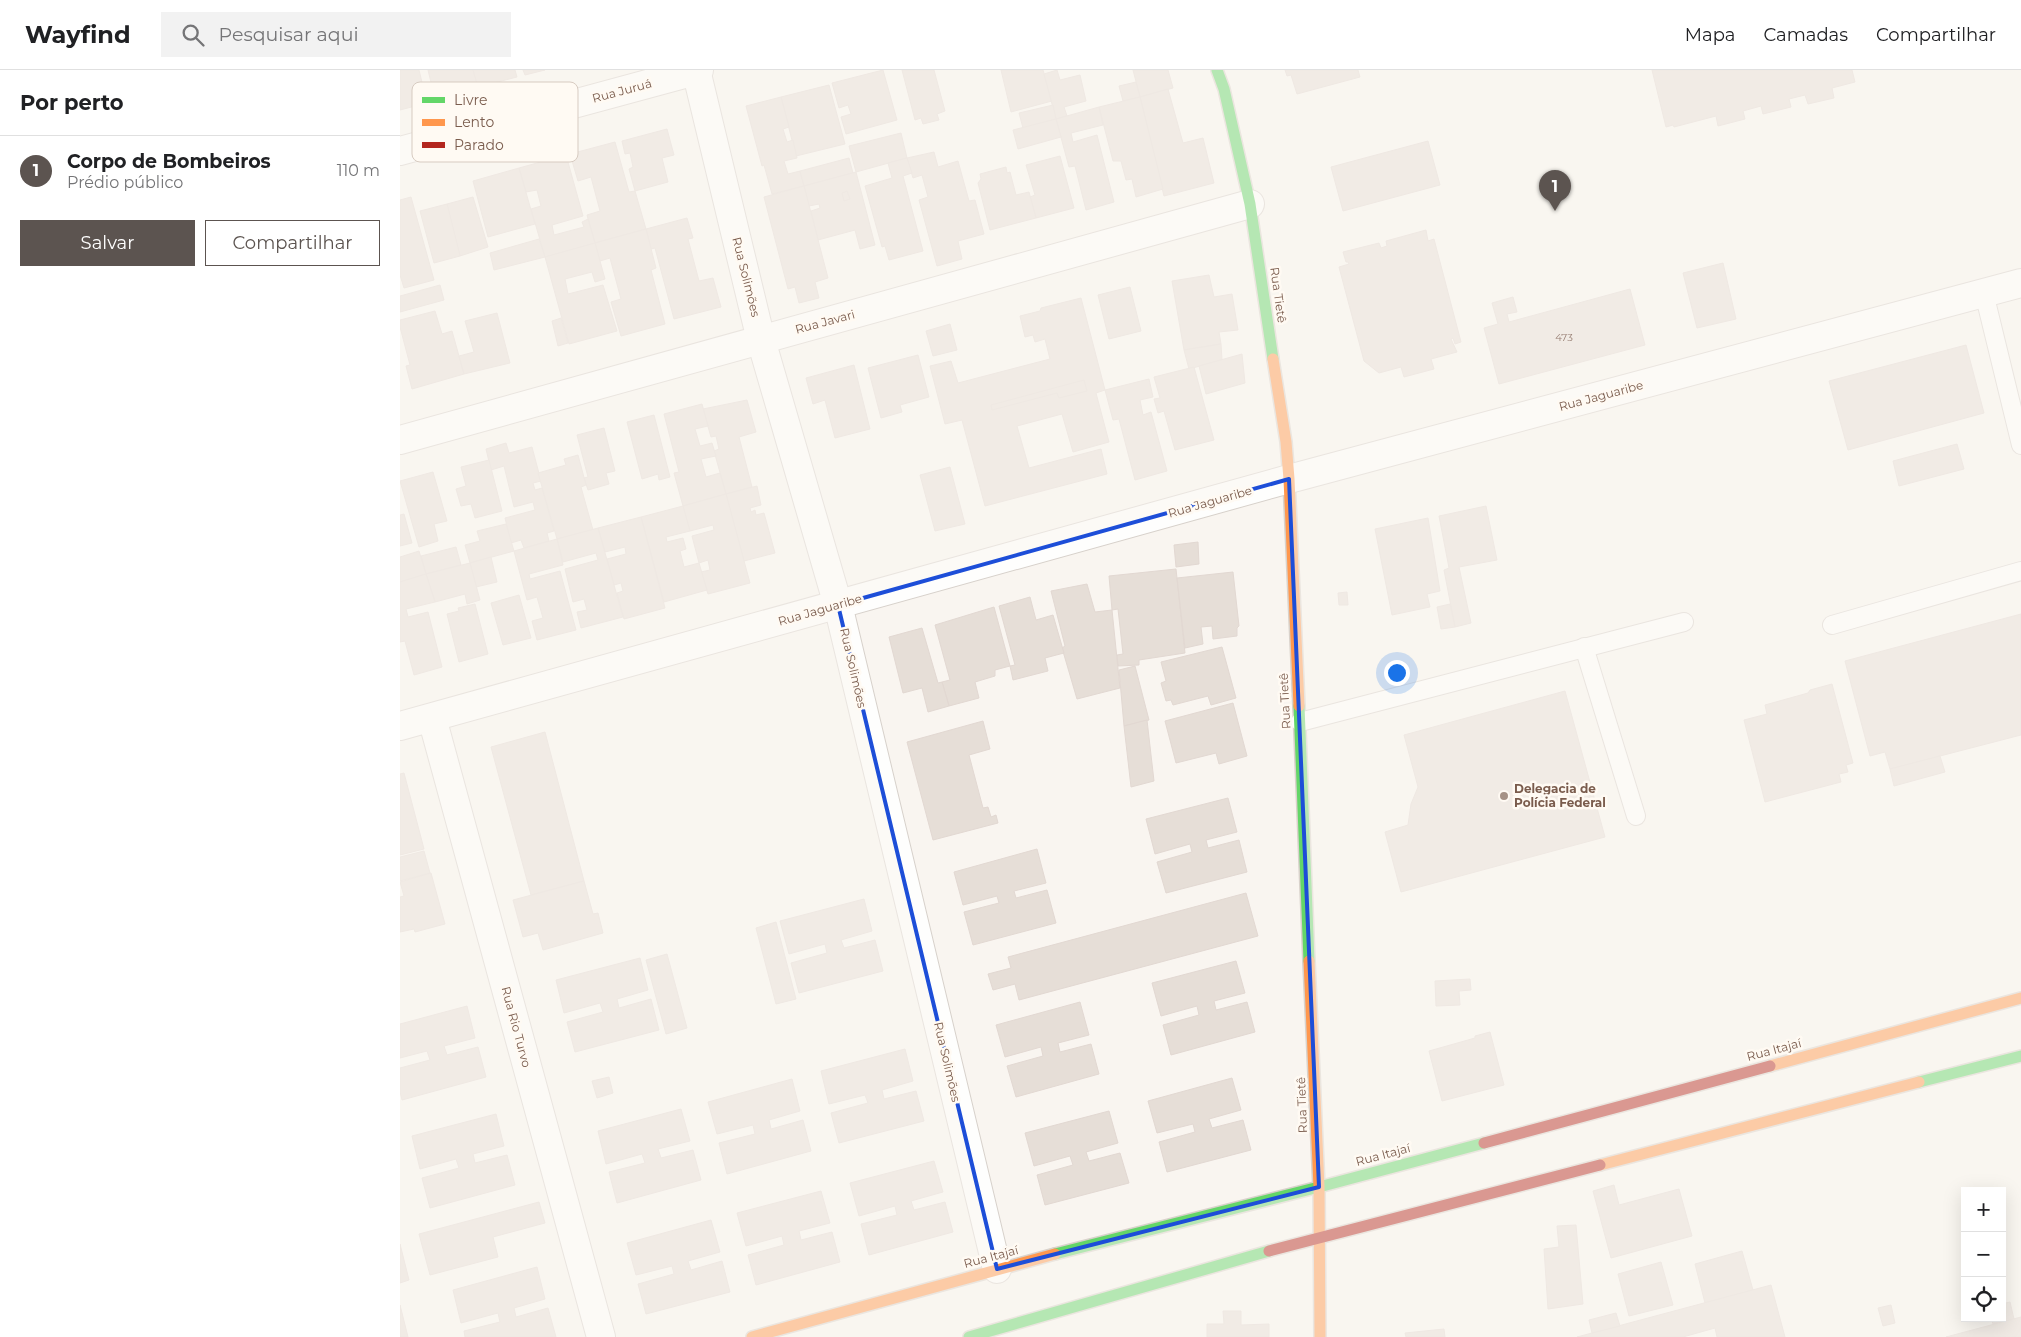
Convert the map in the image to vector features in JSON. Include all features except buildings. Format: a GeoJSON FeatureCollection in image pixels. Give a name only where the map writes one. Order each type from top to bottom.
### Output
{"type":"FeatureCollection","features":[{"type":"Feature","properties":{"kind":"street","name":"Rua Juruá"},"geometry":{"type":"LineString","coordinates":[[578,102],[697,70]]}},
{"type":"Feature","properties":{"kind":"street","name":"Rua Solimões"},"geometry":{"type":"LineString","coordinates":[[697,70],[761,340],[838,605],[997,1269]]}},
{"type":"Feature","properties":{"kind":"street","name":"Rua Tietê"},"geometry":{"type":"LineString","coordinates":[[1217,70],[1224,89],[1250,204],[1286,442],[1300,722],[1319,1187],[1320,1337]]}},
{"type":"Feature","properties":{"kind":"street","name":"Rua Javari"},"geometry":{"type":"LineString","coordinates":[[400,440],[1250,204]]}},
{"type":"Feature","properties":{"kind":"street","name":"Rua Jaguaribe"},"geometry":{"type":"LineString","coordinates":[[400,726],[1289,480],[2021,283]]}},
{"type":"Feature","properties":{"kind":"street","name":"Rua Rio Turvo"},"geometry":{"type":"LineString","coordinates":[[432,718],[601,1337]]}},
{"type":"Feature","properties":{"kind":"street","name":"Rua Itajaí"},"geometry":{"type":"LineString","coordinates":[[752,1337],[997,1269],[1319,1187],[2021,998]]}},
{"type":"Feature","properties":{"kind":"street"},"geometry":{"type":"LineString","coordinates":[[969,1337],[1319,1237],[2021,1056]]}},
{"type":"Feature","properties":{"kind":"lane"},"geometry":{"type":"LineString","coordinates":[[1984,293],[2021,445]]}},
{"type":"Feature","properties":{"kind":"lane"},"geometry":{"type":"LineString","coordinates":[[1832,625],[2021,571]]}},
{"type":"Feature","properties":{"kind":"lane"},"geometry":{"type":"LineString","coordinates":[[1300,722],[1684,622]]}},
{"type":"Feature","properties":{"kind":"lane"},"geometry":{"type":"LineString","coordinates":[[1584,647],[1636,816]]}},
{"type":"Feature","properties":{"kind":"highlighted area"},"geometry":{"type":"Polygon","coordinates":[[[1289,479],[1319,1187],[997,1269],[838,605],[1289,479]]]}},
{"type":"Feature","properties":{"kind":"traffic: fast"},"geometry":{"type":"LineString","coordinates":[[1217,70],[1224,89],[1250,204],[1273,359]]}},
{"type":"Feature","properties":{"kind":"traffic: fast"},"geometry":{"type":"LineString","coordinates":[[1299,706],[1309,961]]}},
{"type":"Feature","properties":{"kind":"traffic: fast"},"geometry":{"type":"LineString","coordinates":[[1919,1082],[2021,1056]]}},
{"type":"Feature","properties":{"kind":"traffic: fast"},"geometry":{"type":"LineString","coordinates":[[1055,1254],[1484,1143]]}},
{"type":"Feature","properties":{"kind":"traffic: fast"},"geometry":{"type":"LineString","coordinates":[[969,1337],[1269,1251]]}},
{"type":"Feature","properties":{"kind":"traffic: slow"},"geometry":{"type":"LineString","coordinates":[[1273,359],[1286,442],[1289,479],[1299,706]]}},
{"type":"Feature","properties":{"kind":"traffic: slow"},"geometry":{"type":"LineString","coordinates":[[1309,961],[1319,1187],[1320,1337]]}},
{"type":"Feature","properties":{"kind":"traffic: slow"},"geometry":{"type":"LineString","coordinates":[[1770,1066],[2021,998]]}},
{"type":"Feature","properties":{"kind":"traffic: slow"},"geometry":{"type":"LineString","coordinates":[[1600,1165],[1919,1082]]}},
{"type":"Feature","properties":{"kind":"traffic: slow"},"geometry":{"type":"LineString","coordinates":[[752,1337],[1055,1254]]}},
{"type":"Feature","properties":{"kind":"traffic: jam"},"geometry":{"type":"LineString","coordinates":[[1484,1143],[1770,1066]]}},
{"type":"Feature","properties":{"kind":"traffic: jam"},"geometry":{"type":"LineString","coordinates":[[1269,1251],[1600,1165]]}},
{"type":"Feature","properties":{"kind":"place","name":"Corpo de Bombeiros"},"geometry":{"type":"Point","coordinates":[1555,211]}},
{"type":"Feature","properties":{"kind":"place","name":"Delegacia de Polícia Federal"},"geometry":{"type":"Point","coordinates":[1504,796]}}]}
